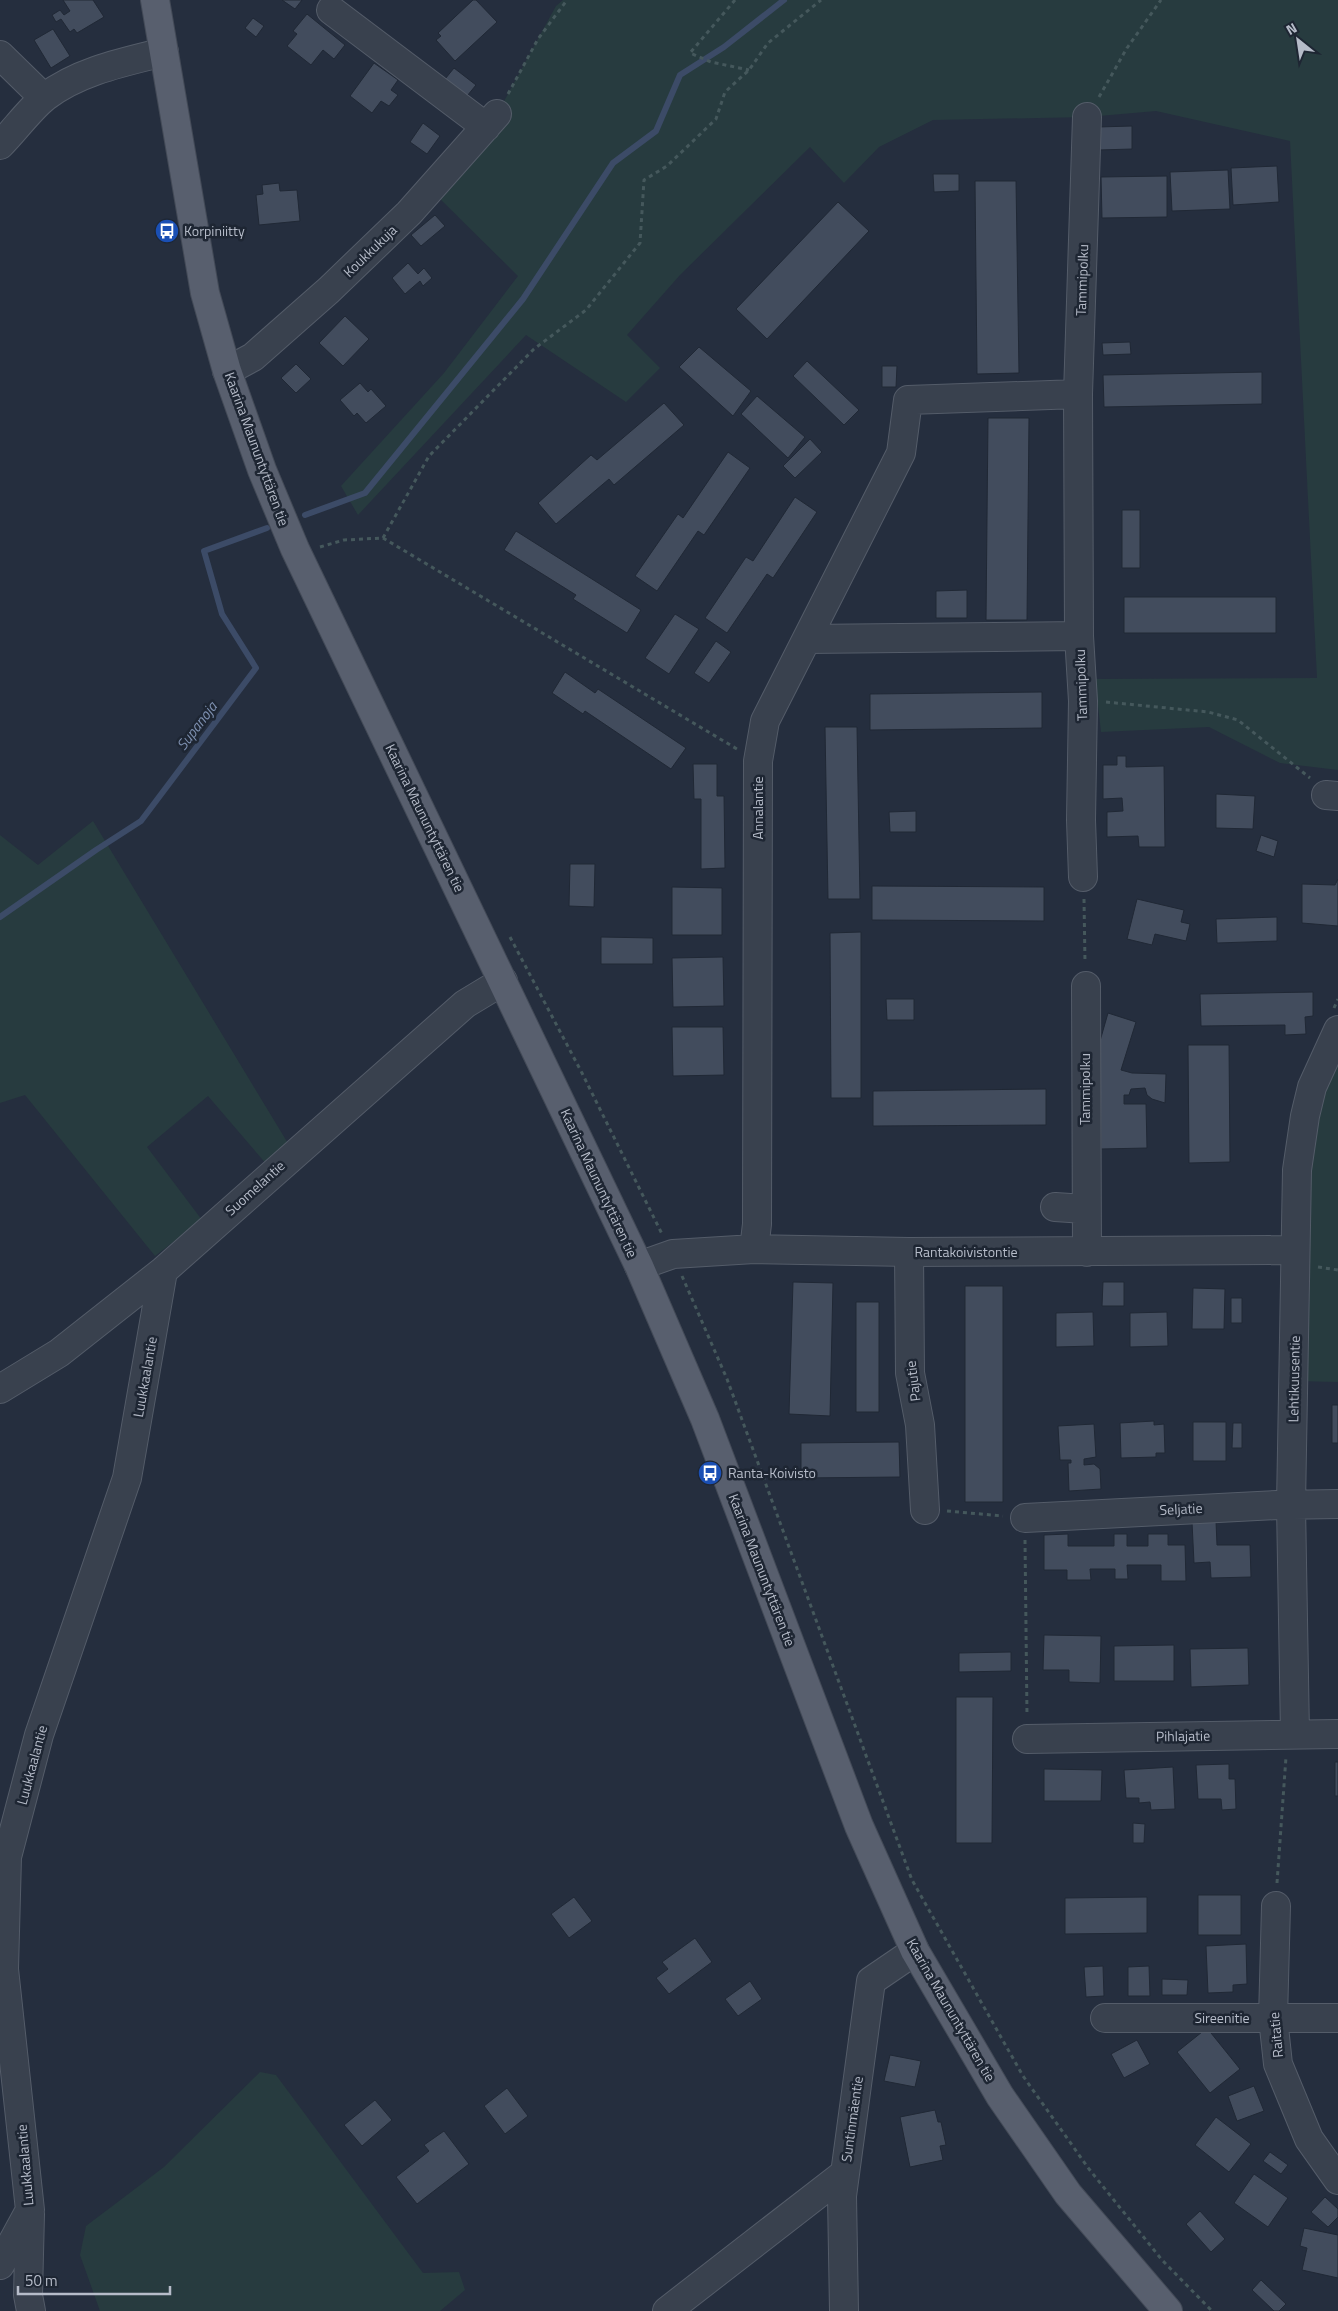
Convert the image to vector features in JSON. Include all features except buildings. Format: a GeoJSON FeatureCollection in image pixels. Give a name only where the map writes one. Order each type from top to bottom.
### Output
{"type":"FeatureCollection","features":[{"type":"Feature","properties":{"kind":"main road","name":"Kaarina Maununtyttären tie"},"geometry":{"type":"LineString","coordinates":[[155,0],[205,293],[227,371],[262,470],[295,549],[639,1266],[705,1420],[859,1826],[915,1951],[1000,2096],[1068,2194],[1168,2311]]}},
{"type":"Feature","properties":{"kind":"street"},"geometry":{"type":"LineString","coordinates":[[331,10],[491,120]]}},
{"type":"Feature","properties":{"kind":"street"},"geometry":{"type":"LineString","coordinates":[[0,145],[44,98],[69,82],[125,62],[164,52]]}},
{"type":"Feature","properties":{"kind":"street"},"geometry":{"type":"LineString","coordinates":[[0,55],[44,98]]}},
{"type":"Feature","properties":{"kind":"street","name":"Tammipolku"},"geometry":{"type":"LineString","coordinates":[[1083,877],[1081,820],[1083,701],[1079,636],[1078,394],[1087,117]]}},
{"type":"Feature","properties":{"kind":"street","name":"Koukkukuja"},"geometry":{"type":"LineString","coordinates":[[227,371],[253,357],[329,290],[409,213],[491,120]]}},
{"type":"Feature","properties":{"kind":"street","name":"Annalantie"},"geometry":{"type":"LineString","coordinates":[[754,1249],[757,1224],[758,761],[765,722],[901,453],[908,400],[1078,394]]}},
{"type":"Feature","properties":{"kind":"street"},"geometry":{"type":"LineString","coordinates":[[807,639],[1079,636]]}},
{"type":"Feature","properties":{"kind":"street","name":"Suomelantie"},"geometry":{"type":"LineString","coordinates":[[0,1389],[60,1353],[163,1271],[465,1004],[503,981]]}},
{"type":"Feature","properties":{"kind":"street","name":"Tammipolku"},"geometry":{"type":"LineString","coordinates":[[1086,986],[1087,1252]]}},
{"type":"Feature","properties":{"kind":"street","name":"Lehtikuusentie"},"geometry":{"type":"LineString","coordinates":[[1295,1734],[1291,1504],[1297,1170],[1305,1116],[1312,1087],[1338,1030]]}},
{"type":"Feature","properties":{"kind":"street"},"geometry":{"type":"LineString","coordinates":[[1055,1206],[1086,1209]]}},
{"type":"Feature","properties":{"kind":"street","name":"Rantakoivistontie"},"geometry":{"type":"LineString","coordinates":[[639,1266],[673,1254],[754,1249],[909,1252],[1295,1250]]}},
{"type":"Feature","properties":{"kind":"street","name":"Pajutie"},"geometry":{"type":"LineString","coordinates":[[909,1252],[910,1373],[920,1425],[925,1510]]}},
{"type":"Feature","properties":{"kind":"street","name":"Luukkaalantie"},"geometry":{"type":"LineString","coordinates":[[0,2265],[30,2210],[4,1969],[7,1857],[39,1735],[127,1478],[163,1271]]}},
{"type":"Feature","properties":{"kind":"street","name":"Seljatie"},"geometry":{"type":"LineString","coordinates":[[1025,1518],[1291,1504],[1338,1504]]}},
{"type":"Feature","properties":{"kind":"street","name":"Pihlajatie"},"geometry":{"type":"LineString","coordinates":[[1027,1739],[1338,1734]]}},
{"type":"Feature","properties":{"kind":"street","name":"Raitatie"},"geometry":{"type":"LineString","coordinates":[[1276,1906],[1273,2018],[1278,2064],[1309,2139],[1338,2180]]}},
{"type":"Feature","properties":{"kind":"street","name":"Suntinmäentie"},"geometry":{"type":"LineString","coordinates":[[844,2311],[842,2196],[871,1981],[915,1951]]}},
{"type":"Feature","properties":{"kind":"street","name":"Sireenitie"},"geometry":{"type":"LineString","coordinates":[[1105,2018],[1338,2018]]}},
{"type":"Feature","properties":{"kind":"street"},"geometry":{"type":"LineString","coordinates":[[667,2311],[845,2172]]}},
{"type":"Feature","properties":{"kind":"street"},"geometry":{"type":"LineString","coordinates":[[30,2210],[28,2295],[30,2311]]}},
{"type":"Feature","properties":{"kind":"path"},"geometry":{"type":"LineString","coordinates":[[491,120],[538,39],[567,0]]}},
{"type":"Feature","properties":{"kind":"path"},"geometry":{"type":"LineString","coordinates":[[735,0],[690,53],[711,62],[749,70]]}},
{"type":"Feature","properties":{"kind":"path"},"geometry":{"type":"LineString","coordinates":[[383,538],[429,456],[534,349],[586,310],[640,243],[644,180],[667,166],[716,119],[726,92],[749,70],[768,43],[821,0]]}},
{"type":"Feature","properties":{"kind":"path"},"geometry":{"type":"LineString","coordinates":[[1087,117],[1127,48],[1162,0]]}},
{"type":"Feature","properties":{"kind":"path"},"geometry":{"type":"LineString","coordinates":[[315,549],[344,540],[383,538],[758,761]]}},
{"type":"Feature","properties":{"kind":"path"},"geometry":{"type":"LineString","coordinates":[[1083,701],[1136,704],[1208,712],[1238,720],[1332,796]]}},
{"type":"Feature","properties":{"kind":"path"},"geometry":{"type":"LineString","coordinates":[[1083,877],[1086,986]]}},
{"type":"Feature","properties":{"kind":"path"},"geometry":{"type":"LineString","coordinates":[[509,935],[582,1073],[673,1254],[727,1379],[912,1880],[1023,2076],[1089,2169],[1162,2260],[1212,2311]]}},
{"type":"Feature","properties":{"kind":"path"},"geometry":{"type":"LineString","coordinates":[[925,1510],[1025,1518],[1027,1739]]}},
{"type":"Feature","properties":{"kind":"green space"},"geometry":{"type":"Polygon","coordinates":[[[563,0],[1338,0],[1338,770],[1280,763],[1209,727],[1101,732],[1095,679],[1317,678],[1290,141],[1156,111],[1087,117],[933,120],[879,147],[844,183],[810,147],[680,275],[627,335],[660,368],[626,402],[526,335],[358,515],[341,486],[444,373],[518,276],[430,189],[497,114],[556,6],[563,0]]]}},
{"type":"Feature","properties":{"kind":"green space"},"geometry":{"type":"Polygon","coordinates":[[[93,821],[289,1145],[268,1166],[208,1096],[147,1147],[202,1220],[155,1256],[25,1095],[0,1103],[0,835],[38,865],[93,821]]]}},
{"type":"Feature","properties":{"kind":"green space"},"geometry":{"type":"Polygon","coordinates":[[[1338,1030],[1338,1382],[1294,1381],[1297,1170],[1338,1030]]]}},
{"type":"Feature","properties":{"kind":"green space"},"geometry":{"type":"Polygon","coordinates":[[[260,2072],[276,2075],[423,2273],[459,2272],[465,2290],[440,2311],[100,2311],[80,2255],[86,2226],[164,2167],[260,2072]]]}},
{"type":"Feature","properties":{"kind":"waterway"},"geometry":{"type":"LineString","coordinates":[[305,515],[365,493],[523,299],[613,163],[656,131],[680,75],[724,47],[784,0]]}},
{"type":"Feature","properties":{"kind":"waterway","name":"Supanoja"},"geometry":{"type":"LineString","coordinates":[[0,917],[141,821],[256,668],[222,614],[204,551],[267,528]]}},
{"type":"Feature","properties":{"kind":"place","name":"Korpiniitty"},"geometry":{"type":"Point","coordinates":[167,231]}},
{"type":"Feature","properties":{"kind":"place","name":"Ranta-Koivisto"},"geometry":{"type":"Point","coordinates":[710,1473]}}]}
